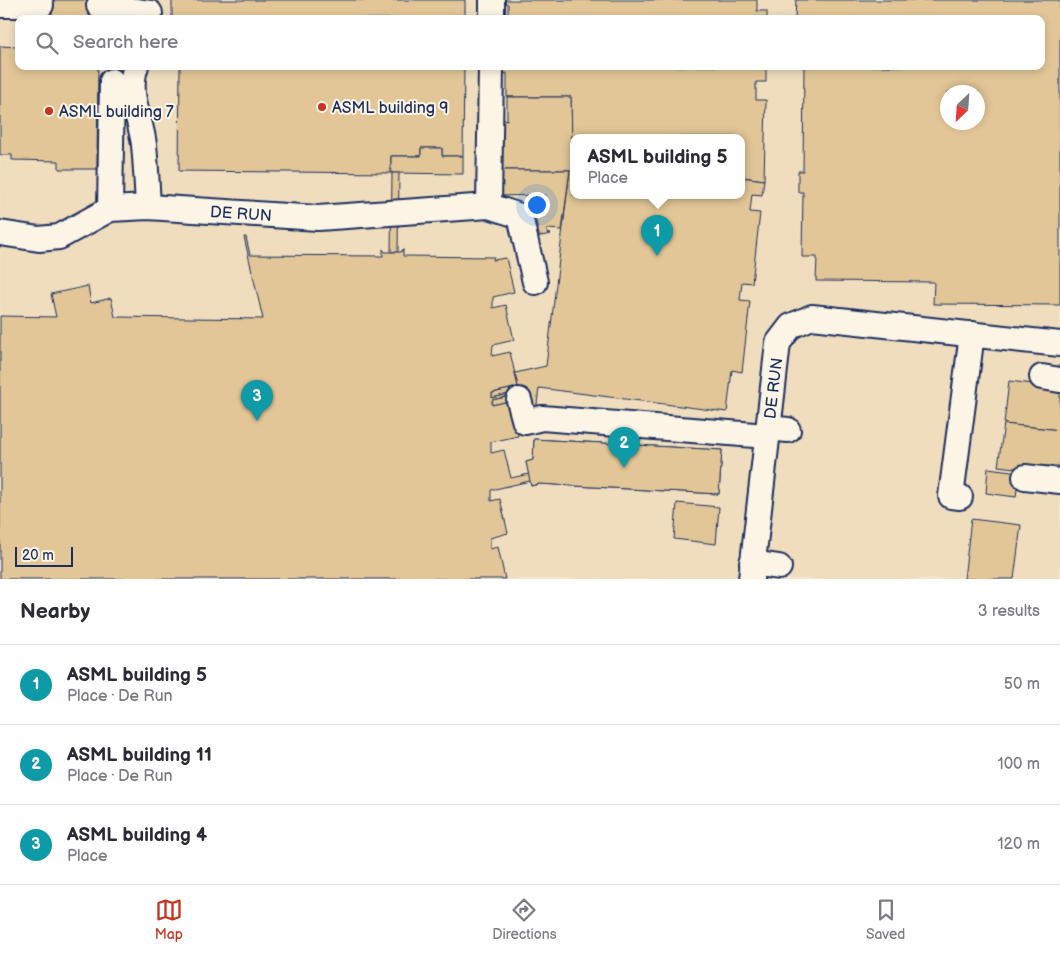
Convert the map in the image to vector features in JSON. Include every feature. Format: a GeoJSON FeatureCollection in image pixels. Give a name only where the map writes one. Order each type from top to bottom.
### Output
{"type":"FeatureCollection","features":[{"type":"Feature","properties":{"kind":"street"},"geometry":{"type":"LineString","coordinates":[[492,0],[492,15]]}},
{"type":"Feature","properties":{"kind":"street"},"geometry":{"type":"LineString","coordinates":[[0,5],[41,5]]}},
{"type":"Feature","properties":{"kind":"street"},"geometry":{"type":"LineString","coordinates":[[99,6],[150,10]]}},
{"type":"Feature","properties":{"kind":"street"},"geometry":{"type":"LineString","coordinates":[[135,70],[133,103],[144,144],[148,207]]}},
{"type":"Feature","properties":{"kind":"street"},"geometry":{"type":"LineString","coordinates":[[489,206],[491,70]]}},
{"type":"Feature","properties":{"kind":"street"},"geometry":{"type":"LineString","coordinates":[[110,209],[112,81]]}},
{"type":"Feature","properties":{"kind":"street","name":"DE RUN"},"geometry":{"type":"LineString","coordinates":[[0,233],[39,239],[59,237],[110,209],[148,207],[318,218],[489,206],[520,216],[535,282]]}},
{"type":"Feature","properties":{"kind":"street","name":"DE RUN"},"geometry":{"type":"LineString","coordinates":[[752,571],[774,431],[778,343],[791,326],[812,318],[1060,344]]}},
{"type":"Feature","properties":{"kind":"street"},"geometry":{"type":"LineString","coordinates":[[960,497],[951,496],[973,334]]}},
{"type":"Feature","properties":{"kind":"street"},"geometry":{"type":"LineString","coordinates":[[518,400],[525,422],[542,418],[774,431]]}},
{"type":"Feature","properties":{"kind":"street"},"geometry":{"type":"LineString","coordinates":[[1026,477],[1060,481]]}},
{"type":"Feature","properties":{"kind":"street"},"geometry":{"type":"LineString","coordinates":[[752,571],[779,567]]}},
{"type":"Feature","properties":{"kind":"shaded area"},"geometry":{"type":"Polygon","coordinates":[[[0,0],[1060,0],[1060,579],[0,579],[0,0]]]}},
{"type":"Feature","properties":{"kind":"building"},"geometry":{"type":"Polygon","coordinates":[[[51,0],[99,0],[99,15],[50,15],[51,0]]]}},
{"type":"Feature","properties":{"kind":"building"},"geometry":{"type":"Polygon","coordinates":[[[172,0],[465,0],[465,15],[172,15],[172,0]]]}},
{"type":"Feature","properties":{"kind":"building"},"geometry":{"type":"Polygon","coordinates":[[[500,0],[757,0],[757,11],[767,11],[767,15],[508,15],[508,4],[500,3],[500,0]]]}},
{"type":"Feature","properties":{"kind":"building"},"geometry":{"type":"Polygon","coordinates":[[[796,0],[1060,0],[1060,305],[933,304],[934,282],[816,281],[817,257],[802,257],[803,192],[798,192],[798,171],[803,171],[804,70],[1045,70],[1045,15],[795,15],[796,0]]]}},
{"type":"Feature","properties":{"kind":"building","name":"ASML building 7"},"geometry":{"type":"Polygon","coordinates":[[[0,46],[15,47],[15,70],[98,70],[97,169],[59,169],[59,161],[12,160],[12,155],[0,155],[0,46]]]}},
{"type":"Feature","properties":{"kind":"building","name":"ASML building 9"},"geometry":{"type":"Polygon","coordinates":[[[180,70],[464,70],[463,156],[442,156],[442,148],[421,148],[421,156],[391,156],[391,173],[179,171],[180,70]]]}},
{"type":"Feature","properties":{"kind":"building"},"geometry":{"type":"Polygon","coordinates":[[[500,70],[766,70],[766,82],[756,82],[756,100],[766,100],[764,180],[745,178],[745,134],[571,134],[571,97],[507,97],[507,73],[502,75],[500,70]]]}},
{"type":"Feature","properties":{"kind":"building"},"geometry":{"type":"Polygon","coordinates":[[[507,97],[571,97],[570,170],[497,170],[501,118],[507,120],[507,97]]]}},
{"type":"Feature","properties":{"kind":"building"},"geometry":{"type":"Polygon","coordinates":[[[421,148],[442,148],[442,156],[463,156],[463,174],[391,173],[391,156],[421,156],[421,148]]]}},
{"type":"Feature","properties":{"kind":"building"},"geometry":{"type":"Polygon","coordinates":[[[497,170],[570,170],[562,230],[547,229],[547,233],[551,234],[536,237],[539,235],[536,221],[533,219],[535,215],[533,206],[546,203],[546,195],[497,196],[497,170]]]}},
{"type":"Feature","properties":{"kind":"building"},"geometry":{"type":"Polygon","coordinates":[[[570,170],[570,199],[745,199],[745,178],[764,180],[762,195],[752,194],[750,212],[760,213],[752,283],[742,282],[740,300],[750,301],[742,372],[732,370],[727,412],[539,388],[536,412],[510,401],[492,405],[492,400],[510,396],[509,394],[492,398],[492,393],[518,387],[515,373],[546,366],[570,170]]]}},
{"type":"Feature","properties":{"kind":"building"},"geometry":{"type":"Polygon","coordinates":[[[392,173],[399,173],[398,252],[391,252],[392,173]]]}},
{"type":"Feature","properties":{"kind":"building"},"geometry":{"type":"Polygon","coordinates":[[[244,237],[246,237],[250,255],[383,256],[383,249],[385,252],[401,252],[403,249],[403,256],[494,257],[493,260],[506,258],[514,292],[493,297],[493,308],[506,305],[514,340],[493,345],[492,356],[510,352],[518,387],[492,393],[492,398],[509,394],[510,396],[492,400],[492,405],[510,401],[518,436],[491,442],[491,453],[504,450],[511,478],[529,474],[526,462],[533,460],[534,439],[722,450],[719,494],[539,484],[531,486],[530,481],[491,490],[491,501],[500,499],[508,533],[490,538],[490,549],[498,547],[505,579],[0,579],[0,316],[56,317],[51,294],[88,286],[91,303],[111,298],[115,317],[263,319],[244,237]]]}},
{"type":"Feature","properties":{"kind":"building"},"geometry":{"type":"Polygon","coordinates":[[[1009,381],[1050,386],[1049,391],[1060,393],[1060,430],[1004,424],[1009,381]]]}},
{"type":"Feature","properties":{"kind":"building"},"geometry":{"type":"Polygon","coordinates":[[[1004,424],[1060,430],[1060,468],[1059,466],[1041,466],[1040,471],[998,466],[1004,424]]]}},
{"type":"Feature","properties":{"kind":"building"},"geometry":{"type":"Polygon","coordinates":[[[534,439],[722,450],[719,494],[539,484],[531,486],[526,462],[533,460],[534,439]]]}},
{"type":"Feature","properties":{"kind":"building"},"geometry":{"type":"Polygon","coordinates":[[[988,468],[1019,472],[1016,497],[986,493],[988,468]]]}},
{"type":"Feature","properties":{"kind":"building"},"geometry":{"type":"Polygon","coordinates":[[[677,503],[719,507],[716,544],[674,539],[677,503]]]}},
{"type":"Feature","properties":{"kind":"building"},"geometry":{"type":"Polygon","coordinates":[[[971,519],[1021,525],[1014,579],[964,579],[971,519]]]}},
{"type":"Feature","properties":{"kind":"place","name":"ASML building 9"},"geometry":{"type":"Point","coordinates":[322,107]}},
{"type":"Feature","properties":{"kind":"place","name":"ASML building 7"},"geometry":{"type":"Point","coordinates":[49,111]}},
{"type":"Feature","properties":{"kind":"place","name":"ASML building 5"},"geometry":{"type":"Point","coordinates":[657,256]}},
{"type":"Feature","properties":{"kind":"place","name":"ASML building 4"},"geometry":{"type":"Point","coordinates":[257,421]}},
{"type":"Feature","properties":{"kind":"place","name":"ASML building 11"},"geometry":{"type":"Point","coordinates":[624,468]}}]}
